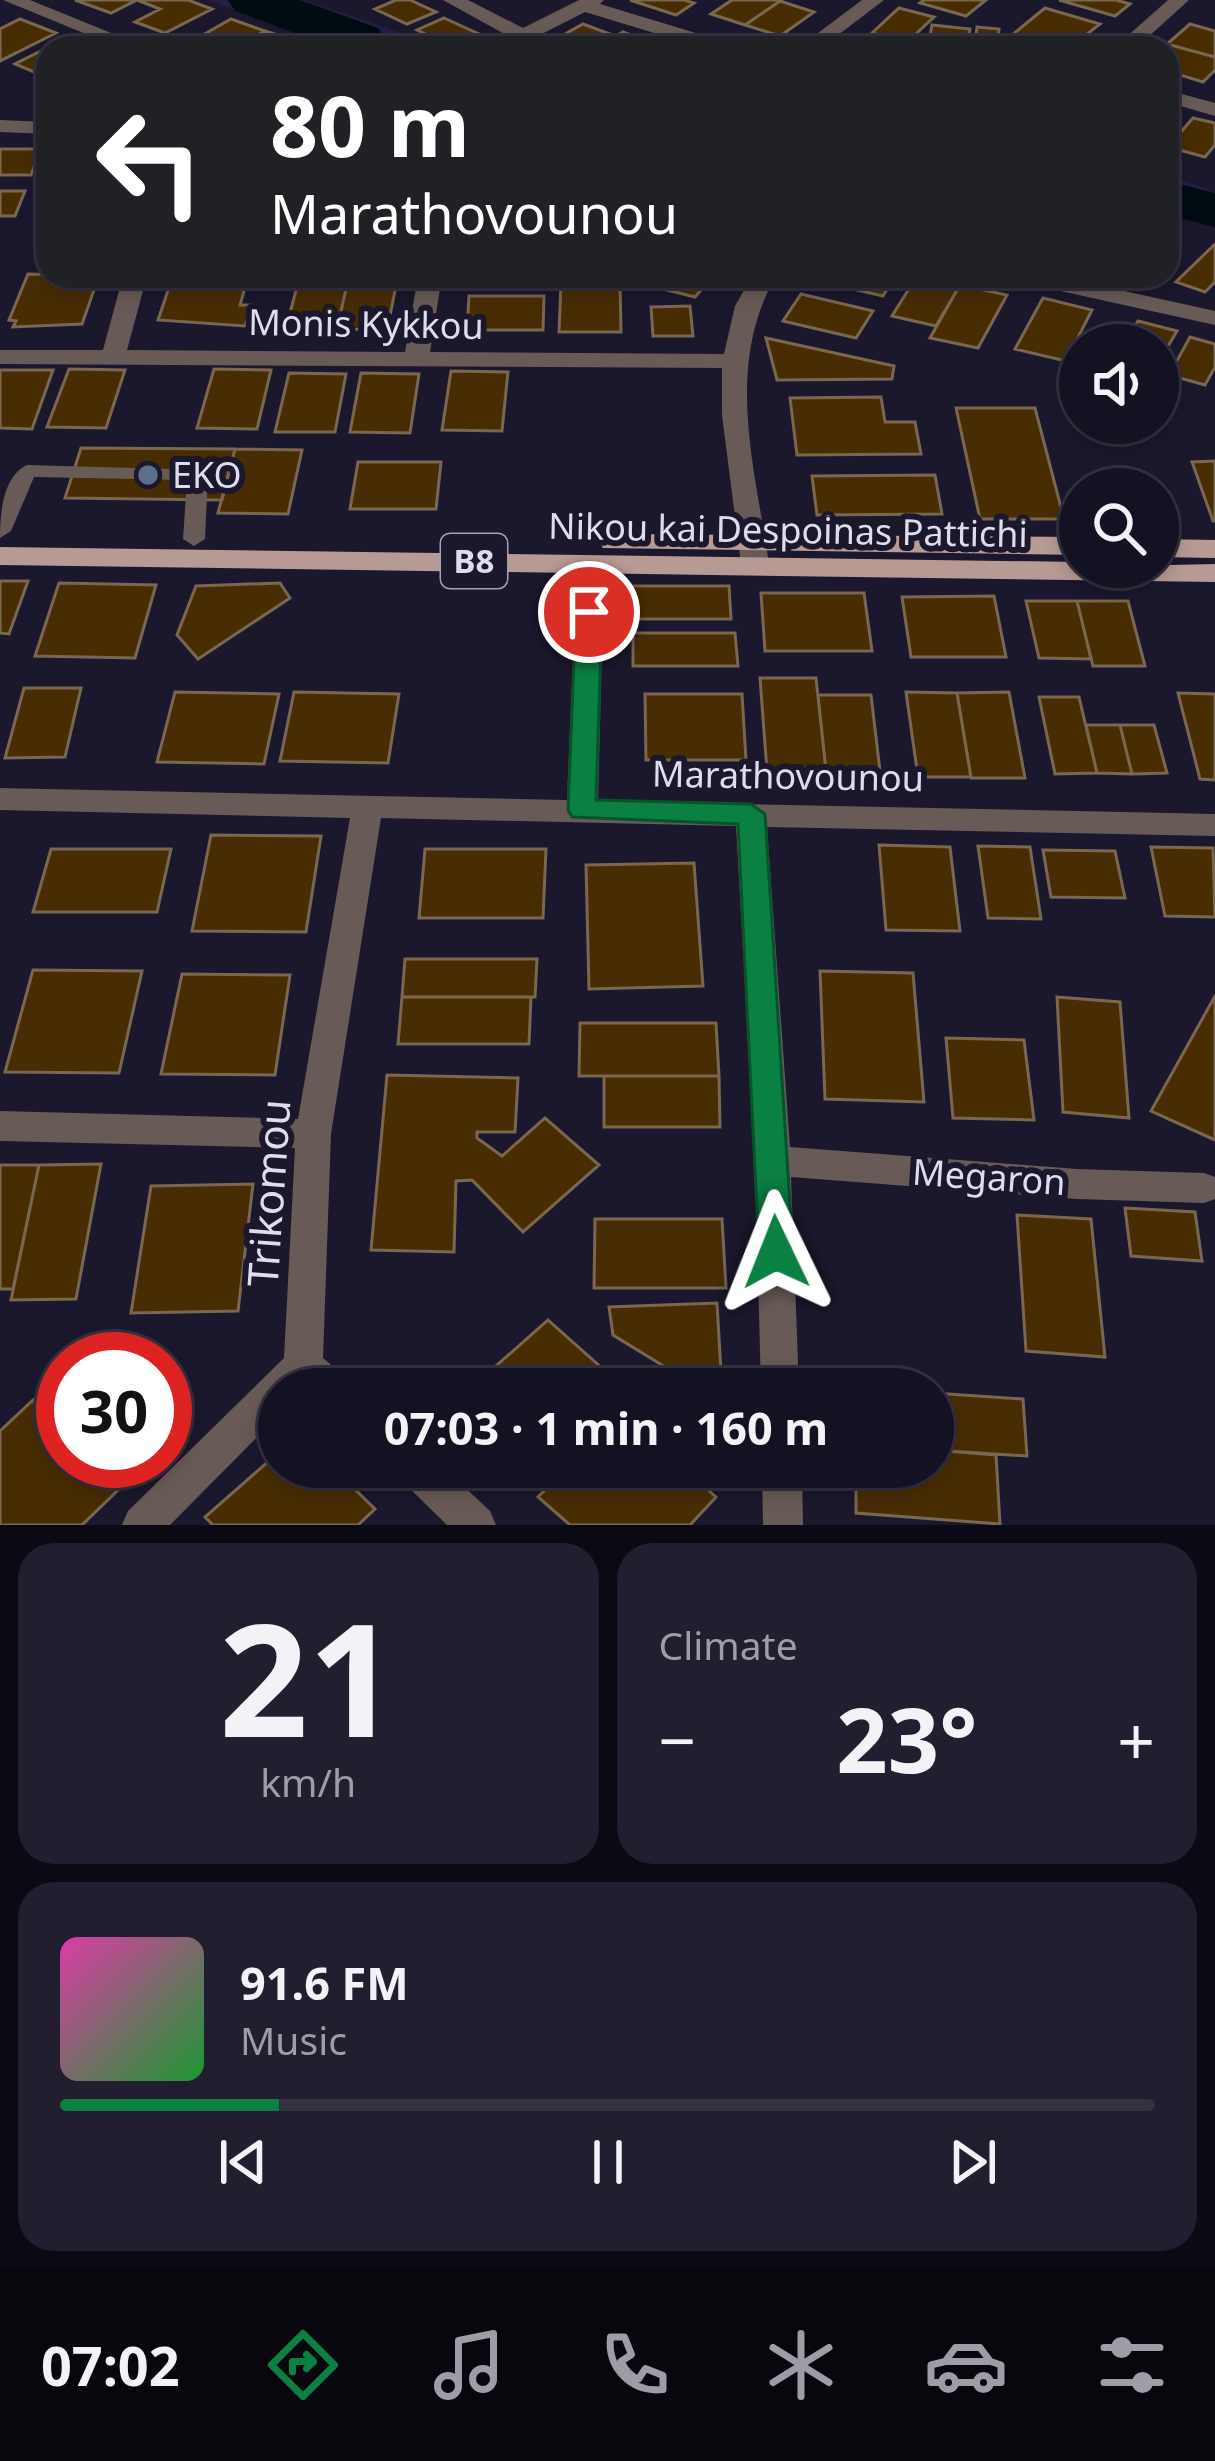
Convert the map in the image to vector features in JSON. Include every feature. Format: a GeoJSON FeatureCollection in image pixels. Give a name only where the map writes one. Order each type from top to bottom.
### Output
{"type":"FeatureCollection","features":[{"type":"Feature","properties":{"kind":"main road","name":"Nikou kai Despoinas Pattichi"},"geometry":{"type":"LineString","coordinates":[[0,534],[754,553],[1215,573]]}},
{"type":"Feature","properties":{"kind":"main road","name":"Nikou kai Despoinas Pattichi"},"geometry":{"type":"LineString","coordinates":[[0,556],[754,553],[1059,546]]}},
{"type":"Feature","properties":{"kind":"main road"},"geometry":{"type":"LineString","coordinates":[[1179,548],[1215,549]]}},
{"type":"Feature","properties":{"kind":"street"},"geometry":{"type":"LineString","coordinates":[[13,0],[107,36]]}},
{"type":"Feature","properties":{"kind":"street"},"geometry":{"type":"LineString","coordinates":[[453,0],[523,36],[590,3],[685,36]]}},
{"type":"Feature","properties":{"kind":"street"},"geometry":{"type":"LineString","coordinates":[[824,36],[874,0]]}},
{"type":"Feature","properties":{"kind":"street"},"geometry":{"type":"LineString","coordinates":[[1138,36],[1179,0]]}},
{"type":"Feature","properties":{"kind":"street"},"geometry":{"type":"LineString","coordinates":[[1179,100],[1215,110]]}},
{"type":"Feature","properties":{"kind":"street"},"geometry":{"type":"LineString","coordinates":[[0,126],[36,128]]}},
{"type":"Feature","properties":{"kind":"street"},"geometry":{"type":"LineString","coordinates":[[113,356],[132,288]]}},
{"type":"Feature","properties":{"kind":"street"},"geometry":{"type":"LineString","coordinates":[[416,361],[428,288]]}},
{"type":"Feature","properties":{"kind":"street"},"geometry":{"type":"LineString","coordinates":[[754,553],[730,361],[755,288]]}},
{"type":"Feature","properties":{"kind":"street"},"geometry":{"type":"LineString","coordinates":[[1079,288],[1215,318]]}},
{"type":"Feature","properties":{"kind":"street","name":"Monis Kykkou"},"geometry":{"type":"LineString","coordinates":[[0,357],[730,361]]}},
{"type":"Feature","properties":{"kind":"street"},"geometry":{"type":"LineString","coordinates":[[582,810],[589,612]]}},
{"type":"Feature","properties":{"kind":"street","name":"Marathovounou"},"geometry":{"type":"LineString","coordinates":[[0,799],[1215,824]]}},
{"type":"Feature","properties":{"kind":"street","name":"Trikomou"},"geometry":{"type":"LineString","coordinates":[[316,1368],[314,1134],[368,804]]}},
{"type":"Feature","properties":{"kind":"street"},"geometry":{"type":"LineString","coordinates":[[751,814],[773,1161],[779,1368]]}},
{"type":"Feature","properties":{"kind":"street"},"geometry":{"type":"LineString","coordinates":[[0,1126],[314,1134]]}},
{"type":"Feature","properties":{"kind":"street","name":"Megaron"},"geometry":{"type":"LineString","coordinates":[[773,1161],[1077,1184],[1204,1188]]}},
{"type":"Feature","properties":{"kind":"street","name":"Trikomou"},"geometry":{"type":"LineString","coordinates":[[142,1525],[258,1426]]}},
{"type":"Feature","properties":{"kind":"street"},"geometry":{"type":"LineString","coordinates":[[438,1488],[476,1525]]}},
{"type":"Feature","properties":{"kind":"street"},"geometry":{"type":"LineString","coordinates":[[782,1488],[783,1525]]}},
{"type":"Feature","properties":{"kind":"lane"},"geometry":{"type":"LineString","coordinates":[[0,534],[28,471],[198,474],[194,539]]}},
{"type":"Feature","properties":{"kind":"shaded area"},"geometry":{"type":"Polygon","coordinates":[[[207,0],[304,0],[410,36],[306,36],[207,0]]]}},
{"type":"Feature","properties":{"kind":"shaded area"},"geometry":{"type":"Polygon","coordinates":[[[1179,179],[1215,192],[1215,217],[1179,210],[1179,179]]]}},
{"type":"Feature","properties":{"kind":"building"},"geometry":{"type":"Polygon","coordinates":[[[75,0],[137,0],[111,13],[75,0]]]}},
{"type":"Feature","properties":{"kind":"building"},"geometry":{"type":"Polygon","coordinates":[[[137,0],[188,0],[212,9],[165,33],[135,22],[160,9],[137,0]]]}},
{"type":"Feature","properties":{"kind":"building"},"geometry":{"type":"Polygon","coordinates":[[[410,0],[436,12],[407,24],[375,9],[410,0]]]}},
{"type":"Feature","properties":{"kind":"building"},"geometry":{"type":"Polygon","coordinates":[[[630,0],[684,0],[694,3],[676,15],[630,0]]]}},
{"type":"Feature","properties":{"kind":"building"},"geometry":{"type":"Polygon","coordinates":[[[732,0],[780,1],[745,25],[711,14],[732,0]]]}},
{"type":"Feature","properties":{"kind":"building"},"geometry":{"type":"Polygon","coordinates":[[[986,0],[966,16],[920,3],[986,0]]]}},
{"type":"Feature","properties":{"kind":"building"},"geometry":{"type":"Polygon","coordinates":[[[1059,0],[1116,0],[1130,4],[1115,16],[1059,0]]]}},
{"type":"Feature","properties":{"kind":"building"},"geometry":{"type":"Polygon","coordinates":[[[780,1],[814,12],[780,36],[745,25],[780,1]]]}},
{"type":"Feature","properties":{"kind":"building"},"geometry":{"type":"Polygon","coordinates":[[[899,8],[934,17],[913,36],[872,33],[899,8]]]}},
{"type":"Feature","properties":{"kind":"building"},"geometry":{"type":"Polygon","coordinates":[[[1045,8],[1100,24],[1084,36],[1011,36],[1045,8]]]}},
{"type":"Feature","properties":{"kind":"building"},"geometry":{"type":"Polygon","coordinates":[[[444,18],[479,34],[430,36],[417,30],[444,18]]]}},
{"type":"Feature","properties":{"kind":"building"},"geometry":{"type":"Polygon","coordinates":[[[20,19],[56,33],[36,36],[36,43],[0,61],[0,29],[20,19]]]}},
{"type":"Feature","properties":{"kind":"building"},"geometry":{"type":"Polygon","coordinates":[[[231,19],[265,31],[256,36],[201,36],[231,19]]]}},
{"type":"Feature","properties":{"kind":"building"},"geometry":{"type":"Polygon","coordinates":[[[583,24],[610,34],[606,36],[562,36],[583,24]]]}},
{"type":"Feature","properties":{"kind":"building"},"geometry":{"type":"Polygon","coordinates":[[[1190,24],[1215,31],[1215,57],[1179,47],[1176,36],[1190,24]]]}},
{"type":"Feature","properties":{"kind":"building"},"geometry":{"type":"Polygon","coordinates":[[[932,25],[970,29],[969,36],[930,36],[932,25]]]}},
{"type":"Feature","properties":{"kind":"building"},"geometry":{"type":"Polygon","coordinates":[[[977,27],[999,29],[998,36],[976,36],[977,27]]]}},
{"type":"Feature","properties":{"kind":"building"},"geometry":{"type":"Polygon","coordinates":[[[1179,47],[1215,57],[1215,70],[1203,82],[1179,75],[1179,47]]]}},
{"type":"Feature","properties":{"kind":"building"},"geometry":{"type":"Polygon","coordinates":[[[36,54],[36,73],[15,64],[36,54]]]}},
{"type":"Feature","properties":{"kind":"building"},"geometry":{"type":"Polygon","coordinates":[[[1193,118],[1215,123],[1215,145],[1205,157],[1179,150],[1179,134],[1193,118]]]}},
{"type":"Feature","properties":{"kind":"building"},"geometry":{"type":"Polygon","coordinates":[[[0,149],[36,149],[31,175],[0,175],[0,149]]]}},
{"type":"Feature","properties":{"kind":"building"},"geometry":{"type":"Polygon","coordinates":[[[0,191],[25,191],[15,216],[0,216],[0,191]]]}},
{"type":"Feature","properties":{"kind":"building"},"geometry":{"type":"Polygon","coordinates":[[[1215,244],[1215,282],[1205,292],[1179,279],[1215,244]]]}},
{"type":"Feature","properties":{"kind":"building"},"geometry":{"type":"Polygon","coordinates":[[[28,274],[36,274],[36,288],[95,288],[82,324],[13,327],[16,321],[9,320],[28,274]]]}},
{"type":"Feature","properties":{"kind":"building"},"geometry":{"type":"Polygon","coordinates":[[[169,288],[245,288],[240,305],[252,305],[245,326],[158,320],[169,288]]]}},
{"type":"Feature","properties":{"kind":"building"},"geometry":{"type":"Polygon","coordinates":[[[297,288],[346,288],[337,329],[286,328],[297,288]]]}},
{"type":"Feature","properties":{"kind":"building"},"geometry":{"type":"Polygon","coordinates":[[[346,288],[396,288],[387,330],[337,329],[346,288]]]}},
{"type":"Feature","properties":{"kind":"building"},"geometry":{"type":"Polygon","coordinates":[[[561,288],[620,288],[621,332],[559,332],[561,288]]]}},
{"type":"Feature","properties":{"kind":"building"},"geometry":{"type":"Polygon","coordinates":[[[659,288],[703,288],[695,297],[659,288]]]}},
{"type":"Feature","properties":{"kind":"building"},"geometry":{"type":"Polygon","coordinates":[[[848,288],[888,288],[883,296],[848,288]]]}},
{"type":"Feature","properties":{"kind":"building"},"geometry":{"type":"Polygon","coordinates":[[[910,288],[958,288],[936,326],[892,316],[910,288]]]}},
{"type":"Feature","properties":{"kind":"building"},"geometry":{"type":"Polygon","coordinates":[[[958,288],[1007,295],[978,348],[930,338],[958,288]]]}},
{"type":"Feature","properties":{"kind":"building"},"geometry":{"type":"Polygon","coordinates":[[[801,294],[873,311],[856,338],[783,321],[801,294]]]}},
{"type":"Feature","properties":{"kind":"building"},"geometry":{"type":"Polygon","coordinates":[[[469,296],[544,296],[543,330],[467,330],[469,296]]]}},
{"type":"Feature","properties":{"kind":"building"},"geometry":{"type":"Polygon","coordinates":[[[1043,298],[1092,310],[1085,324],[1059,324],[1059,359],[1015,349],[1043,298]]]}},
{"type":"Feature","properties":{"kind":"building"},"geometry":{"type":"Polygon","coordinates":[[[690,306],[693,336],[653,336],[651,307],[690,306]]]}},
{"type":"Feature","properties":{"kind":"building"},"geometry":{"type":"Polygon","coordinates":[[[1190,337],[1215,344],[1215,367],[1205,385],[1179,378],[1179,357],[1190,337]]]}},
{"type":"Feature","properties":{"kind":"building"},"geometry":{"type":"Polygon","coordinates":[[[766,338],[894,366],[892,379],[777,380],[766,338]]]}},
{"type":"Feature","properties":{"kind":"building"},"geometry":{"type":"Polygon","coordinates":[[[69,369],[125,370],[106,428],[47,427],[69,369]]]}},
{"type":"Feature","properties":{"kind":"building"},"geometry":{"type":"Polygon","coordinates":[[[214,369],[271,370],[257,429],[197,428],[214,369]]]}},
{"type":"Feature","properties":{"kind":"building"},"geometry":{"type":"Polygon","coordinates":[[[0,370],[53,370],[32,429],[0,428],[0,370]]]}},
{"type":"Feature","properties":{"kind":"building"},"geometry":{"type":"Polygon","coordinates":[[[451,371],[508,372],[502,431],[442,430],[451,371]]]}},
{"type":"Feature","properties":{"kind":"building"},"geometry":{"type":"Polygon","coordinates":[[[289,373],[346,374],[335,432],[275,432],[289,373]]]}},
{"type":"Feature","properties":{"kind":"building"},"geometry":{"type":"Polygon","coordinates":[[[361,373],[419,374],[410,433],[350,432],[361,373]]]}},
{"type":"Feature","properties":{"kind":"building"},"geometry":{"type":"Polygon","coordinates":[[[881,397],[885,422],[915,422],[921,454],[797,455],[790,398],[881,397]]]}},
{"type":"Feature","properties":{"kind":"building"},"geometry":{"type":"Polygon","coordinates":[[[956,408],[1035,408],[1059,500],[1059,519],[980,519],[956,408]]]}},
{"type":"Feature","properties":{"kind":"building"},"geometry":{"type":"Polygon","coordinates":[[[81,448],[235,449],[222,500],[65,498],[81,448]]]}},
{"type":"Feature","properties":{"kind":"building"},"geometry":{"type":"Polygon","coordinates":[[[235,449],[302,450],[288,514],[218,513],[235,449]]]}},
{"type":"Feature","properties":{"kind":"building"},"geometry":{"type":"Polygon","coordinates":[[[1215,461],[1215,521],[1213,521],[1192,462],[1215,461]]]}},
{"type":"Feature","properties":{"kind":"building"},"geometry":{"type":"Polygon","coordinates":[[[358,462],[441,462],[436,509],[350,509],[358,462]]]}},
{"type":"Feature","properties":{"kind":"building"},"geometry":{"type":"Polygon","coordinates":[[[935,475],[942,514],[817,515],[812,476],[935,475]]]}},
{"type":"Feature","properties":{"kind":"building"},"geometry":{"type":"Polygon","coordinates":[[[0,581],[28,581],[9,634],[0,633],[0,581]]]}},
{"type":"Feature","properties":{"kind":"building"},"geometry":{"type":"Polygon","coordinates":[[[59,583],[156,585],[135,658],[35,656],[59,583]]]}},
{"type":"Feature","properties":{"kind":"building"},"geometry":{"type":"Polygon","coordinates":[[[280,583],[290,598],[198,659],[177,635],[196,586],[280,583]]]}},
{"type":"Feature","properties":{"kind":"building"},"geometry":{"type":"Polygon","coordinates":[[[632,586],[729,586],[731,619],[633,619],[632,586]]]}},
{"type":"Feature","properties":{"kind":"building"},"geometry":{"type":"Polygon","coordinates":[[[761,593],[864,593],[872,651],[765,651],[761,593]]]}},
{"type":"Feature","properties":{"kind":"building"},"geometry":{"type":"Polygon","coordinates":[[[994,596],[1006,657],[911,657],[902,597],[994,596]]]}},
{"type":"Feature","properties":{"kind":"building"},"geometry":{"type":"Polygon","coordinates":[[[1026,601],[1077,601],[1091,659],[1039,658],[1026,601]]]}},
{"type":"Feature","properties":{"kind":"building"},"geometry":{"type":"Polygon","coordinates":[[[1077,601],[1128,601],[1145,666],[1093,666],[1077,601]]]}},
{"type":"Feature","properties":{"kind":"building"},"geometry":{"type":"Polygon","coordinates":[[[633,633],[735,633],[738,666],[633,666],[633,633]]]}},
{"type":"Feature","properties":{"kind":"building"},"geometry":{"type":"Polygon","coordinates":[[[760,678],[816,678],[826,771],[767,771],[760,678]]]}},
{"type":"Feature","properties":{"kind":"building"},"geometry":{"type":"Polygon","coordinates":[[[24,688],[81,688],[65,757],[5,758],[24,688]]]}},
{"type":"Feature","properties":{"kind":"building"},"geometry":{"type":"Polygon","coordinates":[[[175,692],[279,694],[264,764],[157,762],[175,692]]]}},
{"type":"Feature","properties":{"kind":"building"},"geometry":{"type":"Polygon","coordinates":[[[294,692],[399,694],[388,763],[280,761],[294,692]]]}},
{"type":"Feature","properties":{"kind":"building"},"geometry":{"type":"Polygon","coordinates":[[[906,692],[957,693],[971,777],[918,777],[906,692]]]}},
{"type":"Feature","properties":{"kind":"building"},"geometry":{"type":"Polygon","coordinates":[[[1009,692],[1025,778],[971,778],[957,693],[1009,692]]]}},
{"type":"Feature","properties":{"kind":"building"},"geometry":{"type":"Polygon","coordinates":[[[1178,693],[1215,694],[1215,780],[1200,779],[1178,693]]]}},
{"type":"Feature","properties":{"kind":"building"},"geometry":{"type":"Polygon","coordinates":[[[645,694],[742,694],[746,760],[646,760],[645,694]]]}},
{"type":"Feature","properties":{"kind":"building"},"geometry":{"type":"Polygon","coordinates":[[[818,695],[871,695],[880,771],[826,771],[818,695]]]}},
{"type":"Feature","properties":{"kind":"building"},"geometry":{"type":"Polygon","coordinates":[[[1039,697],[1079,697],[1097,773],[1055,774],[1039,697]]]}},
{"type":"Feature","properties":{"kind":"building"},"geometry":{"type":"Polygon","coordinates":[[[1086,725],[1120,725],[1132,774],[1097,773],[1086,725]]]}},
{"type":"Feature","properties":{"kind":"building"},"geometry":{"type":"Polygon","coordinates":[[[1120,725],[1154,725],[1167,773],[1132,774],[1120,725]]]}},
{"type":"Feature","properties":{"kind":"building"},"geometry":{"type":"Polygon","coordinates":[[[211,835],[321,836],[306,932],[192,931],[211,835]]]}},
{"type":"Feature","properties":{"kind":"building"},"geometry":{"type":"Polygon","coordinates":[[[879,845],[950,847],[960,931],[886,930],[879,845]]]}},
{"type":"Feature","properties":{"kind":"building"},"geometry":{"type":"Polygon","coordinates":[[[978,846],[1030,847],[1041,919],[988,918],[978,846]]]}},
{"type":"Feature","properties":{"kind":"building"},"geometry":{"type":"Polygon","coordinates":[[[1151,847],[1213,848],[1215,917],[1165,916],[1151,847]]]}},
{"type":"Feature","properties":{"kind":"building"},"geometry":{"type":"Polygon","coordinates":[[[51,849],[171,849],[157,912],[33,912],[51,849]]]}},
{"type":"Feature","properties":{"kind":"building"},"geometry":{"type":"Polygon","coordinates":[[[425,849],[546,849],[543,918],[419,918],[425,849]]]}},
{"type":"Feature","properties":{"kind":"building"},"geometry":{"type":"Polygon","coordinates":[[[1043,850],[1115,851],[1125,898],[1051,897],[1043,850]]]}},
{"type":"Feature","properties":{"kind":"building"},"geometry":{"type":"Polygon","coordinates":[[[694,863],[703,986],[589,989],[586,865],[694,863]]]}},
{"type":"Feature","properties":{"kind":"building"},"geometry":{"type":"Polygon","coordinates":[[[405,959],[537,959],[535,997],[402,997],[405,959]]]}},
{"type":"Feature","properties":{"kind":"building"},"geometry":{"type":"Polygon","coordinates":[[[33,970],[142,971],[119,1073],[5,1072],[33,970]]]}},
{"type":"Feature","properties":{"kind":"building"},"geometry":{"type":"Polygon","coordinates":[[[820,971],[913,973],[924,1102],[825,1099],[820,971]]]}},
{"type":"Feature","properties":{"kind":"building"},"geometry":{"type":"Polygon","coordinates":[[[182,974],[290,975],[275,1075],[161,1074],[182,974]]]}},
{"type":"Feature","properties":{"kind":"building"},"geometry":{"type":"Polygon","coordinates":[[[1215,996],[1215,1140],[1151,1111],[1215,996]]]}},
{"type":"Feature","properties":{"kind":"building"},"geometry":{"type":"Polygon","coordinates":[[[402,997],[531,997],[529,1044],[398,1044],[402,997]]]}},
{"type":"Feature","properties":{"kind":"building"},"geometry":{"type":"Polygon","coordinates":[[[1057,997],[1120,1002],[1129,1118],[1063,1112],[1057,997]]]}},
{"type":"Feature","properties":{"kind":"building"},"geometry":{"type":"Polygon","coordinates":[[[580,1023],[716,1023],[719,1076],[579,1076],[580,1023]]]}},
{"type":"Feature","properties":{"kind":"building"},"geometry":{"type":"Polygon","coordinates":[[[946,1038],[1024,1040],[1034,1120],[953,1118],[946,1038]]]}},
{"type":"Feature","properties":{"kind":"building"},"geometry":{"type":"Polygon","coordinates":[[[387,1075],[518,1078],[515,1132],[477,1132],[477,1138],[502,1156],[545,1118],[599,1165],[523,1232],[472,1180],[456,1181],[454,1252],[371,1250],[387,1075]]]}},
{"type":"Feature","properties":{"kind":"building"},"geometry":{"type":"Polygon","coordinates":[[[604,1076],[719,1076],[720,1127],[604,1127],[604,1076]]]}},
{"type":"Feature","properties":{"kind":"building"},"geometry":{"type":"Polygon","coordinates":[[[101,1164],[76,1299],[11,1300],[39,1165],[101,1164]]]}},
{"type":"Feature","properties":{"kind":"building"},"geometry":{"type":"Polygon","coordinates":[[[0,1165],[39,1165],[13,1289],[0,1289],[0,1165]]]}},
{"type":"Feature","properties":{"kind":"building"},"geometry":{"type":"Polygon","coordinates":[[[253,1184],[238,1311],[131,1313],[151,1186],[253,1184]]]}},
{"type":"Feature","properties":{"kind":"building"},"geometry":{"type":"Polygon","coordinates":[[[1125,1208],[1195,1212],[1202,1261],[1131,1256],[1125,1208]]]}},
{"type":"Feature","properties":{"kind":"building"},"geometry":{"type":"Polygon","coordinates":[[[1017,1215],[1091,1219],[1105,1357],[1026,1351],[1017,1215]]]}},
{"type":"Feature","properties":{"kind":"building"},"geometry":{"type":"Polygon","coordinates":[[[595,1219],[722,1219],[726,1288],[594,1288],[595,1219]]]}},
{"type":"Feature","properties":{"kind":"building"},"geometry":{"type":"Polygon","coordinates":[[[717,1303],[721,1368],[667,1368],[613,1335],[609,1307],[717,1303]]]}},
{"type":"Feature","properties":{"kind":"building"},"geometry":{"type":"Polygon","coordinates":[[[548,1320],[602,1368],[494,1368],[548,1320]]]}},
{"type":"Feature","properties":{"kind":"building"},"geometry":{"type":"Polygon","coordinates":[[[954,1394],[1023,1399],[1027,1456],[954,1451],[954,1394]]]}},
{"type":"Feature","properties":{"kind":"building"},"geometry":{"type":"Polygon","coordinates":[[[33,1400],[36,1488],[120,1488],[82,1525],[0,1525],[0,1431],[33,1400]]]}},
{"type":"Feature","properties":{"kind":"building"},"geometry":{"type":"Polygon","coordinates":[[[954,1452],[996,1455],[1000,1524],[856,1513],[856,1488],[954,1488],[954,1452]]]}},
{"type":"Feature","properties":{"kind":"building"},"geometry":{"type":"Polygon","coordinates":[[[258,1470],[258,1488],[354,1488],[375,1509],[358,1525],[213,1525],[205,1517],[258,1470]]]}},
{"type":"Feature","properties":{"kind":"building"},"geometry":{"type":"Polygon","coordinates":[[[547,1488],[706,1488],[716,1497],[690,1525],[570,1525],[538,1497],[547,1488]]]}},
{"type":"Feature","properties":{"kind":"waterway"},"geometry":{"type":"LineString","coordinates":[[253,0],[352,36]]}},
{"type":"Feature","properties":{"kind":"waterway"},"geometry":{"type":"LineString","coordinates":[[1179,201],[1215,210]]}},
{"type":"Feature","properties":{"kind":"place","name":"EKO"},"geometry":{"type":"Point","coordinates":[148,475]}},
{"type":"Feature","properties":{"kind":"route"},"geometry":{"type":"LineString","coordinates":[[589,612],[582,810],[751,814],[776,1252]]}}]}
